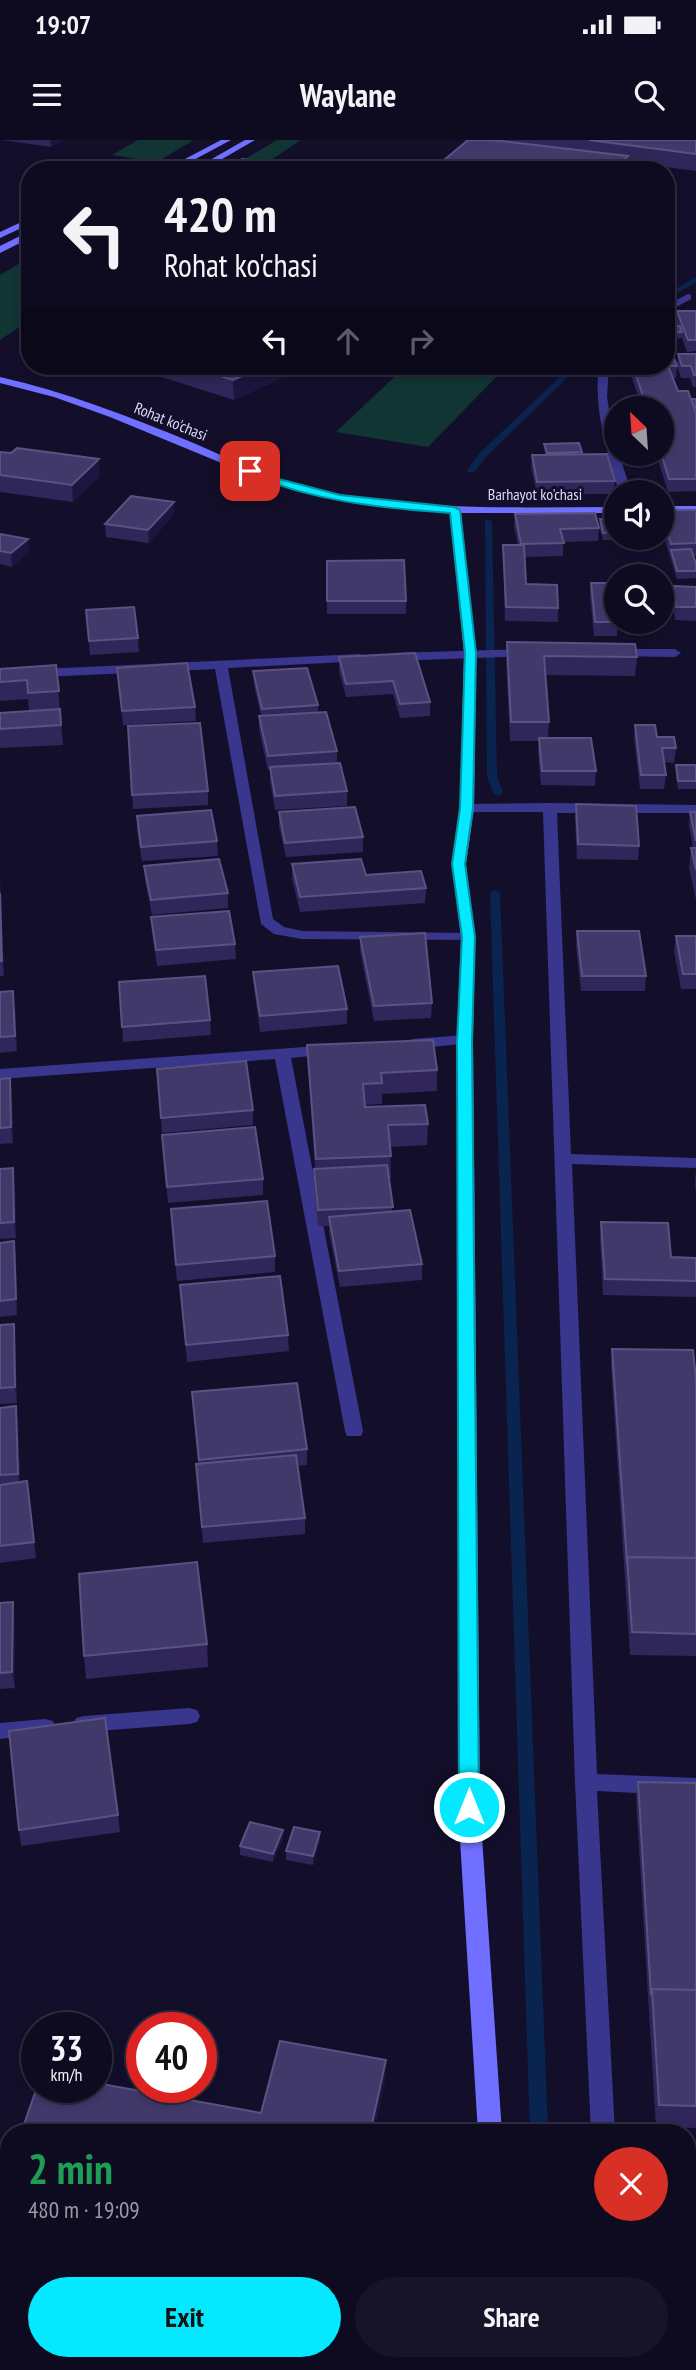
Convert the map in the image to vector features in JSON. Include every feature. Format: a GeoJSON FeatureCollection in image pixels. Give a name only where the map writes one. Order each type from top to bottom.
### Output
{"type":"FeatureCollection","features":[{"type":"Feature","properties":{"kind":"street"},"geometry":{"type":"LineString","coordinates":[[185,161],[227,140]]}},
{"type":"Feature","properties":{"kind":"street"},"geometry":{"type":"LineString","coordinates":[[211,161],[251,140]]}},
{"type":"Feature","properties":{"kind":"street"},"geometry":{"type":"LineString","coordinates":[[0,235],[21,225]]}},
{"type":"Feature","properties":{"kind":"street"},"geometry":{"type":"LineString","coordinates":[[0,250],[21,239]]}},
{"type":"Feature","properties":{"kind":"street"},"geometry":{"type":"LineString","coordinates":[[675,304],[688,297]]}},
{"type":"Feature","properties":{"kind":"street"},"geometry":{"type":"LineString","coordinates":[[603,375],[601,388],[604,406],[622,480]]}},
{"type":"Feature","properties":{"kind":"street","name":"Rohat ko'chasi"},"geometry":{"type":"LineString","coordinates":[[0,380],[67,397],[271,480],[297,488],[354,500],[454,510]]}},
{"type":"Feature","properties":{"kind":"street"},"geometry":{"type":"LineString","coordinates":[[674,509],[696,509]]}},
{"type":"Feature","properties":{"kind":"street"},"geometry":{"type":"LineString","coordinates":[[454,510],[470,653],[467,808],[459,864],[468,937],[464,1041],[469,1807],[489,2124]]}},
{"type":"Feature","properties":{"kind":"street","name":"Barhayot ko'chasi"},"geometry":{"type":"LineString","coordinates":[[454,510],[604,510]]}},
{"type":"Feature","properties":{"kind":"street"},"geometry":{"type":"LineString","coordinates":[[0,675],[470,653],[538,653]]}},
{"type":"Feature","properties":{"kind":"street"},"geometry":{"type":"LineString","coordinates":[[593,653],[675,653]]}},
{"type":"Feature","properties":{"kind":"street"},"geometry":{"type":"LineString","coordinates":[[221,664],[266,921],[279,931],[302,935],[468,937]]}},
{"type":"Feature","properties":{"kind":"street"},"geometry":{"type":"LineString","coordinates":[[550,807],[586,1782],[603,2124]]}},
{"type":"Feature","properties":{"kind":"street"},"geometry":{"type":"LineString","coordinates":[[467,808],[696,809]]}},
{"type":"Feature","properties":{"kind":"street"},"geometry":{"type":"LineString","coordinates":[[400,1045],[464,1041]]}},
{"type":"Feature","properties":{"kind":"street"},"geometry":{"type":"LineString","coordinates":[[0,1074],[348,1049]]}},
{"type":"Feature","properties":{"kind":"street"},"geometry":{"type":"LineString","coordinates":[[282,1053],[354,1431]]}},
{"type":"Feature","properties":{"kind":"street"},"geometry":{"type":"LineString","coordinates":[[565,1159],[696,1163]]}},
{"type":"Feature","properties":{"kind":"street"},"geometry":{"type":"LineString","coordinates":[[0,1731],[189,1716]]}},
{"type":"Feature","properties":{"kind":"street"},"geometry":{"type":"LineString","coordinates":[[586,1782],[696,1787]]}},
{"type":"Feature","properties":{"kind":"green space"},"geometry":{"type":"Polygon","coordinates":[[[138,140],[194,140],[159,161],[112,155],[138,140]]]}},
{"type":"Feature","properties":{"kind":"green space"},"geometry":{"type":"Polygon","coordinates":[[[277,140],[301,140],[270,161],[242,161],[277,140]]]}},
{"type":"Feature","properties":{"kind":"green space"},"geometry":{"type":"Polygon","coordinates":[[[21,262],[21,326],[0,340],[0,275],[21,262]]]}},
{"type":"Feature","properties":{"kind":"green space"},"geometry":{"type":"Polygon","coordinates":[[[396,375],[498,375],[428,447],[336,432],[396,375]]]}},
{"type":"Feature","properties":{"kind":"building"},"geometry":{"type":"Polygon","coordinates":[[[468,140],[493,140],[628,156],[623,161],[443,161],[468,140]]]}},
{"type":"Feature","properties":{"kind":"building"},"geometry":{"type":"Polygon","coordinates":[[[589,140],[696,140],[696,154],[589,140]]]}},
{"type":"Feature","properties":{"kind":"building"},"geometry":{"type":"Polygon","coordinates":[[[677,311],[696,311],[696,340],[688,340],[677,311]]]}},
{"type":"Feature","properties":{"kind":"building"},"geometry":{"type":"Polygon","coordinates":[[[675,326],[680,326],[682,332],[675,332],[675,326]]]}},
{"type":"Feature","properties":{"kind":"building"},"geometry":{"type":"Polygon","coordinates":[[[678,354],[696,354],[696,375],[691,366],[682,366],[678,354]]]}},
{"type":"Feature","properties":{"kind":"building"},"geometry":{"type":"Polygon","coordinates":[[[217,375],[245,375],[233,380],[217,375]]]}},
{"type":"Feature","properties":{"kind":"building"},"geometry":{"type":"Polygon","coordinates":[[[636,375],[672,375],[678,391],[688,391],[696,413],[696,479],[669,479],[665,466],[674,466],[674,396],[643,396],[636,375]]]}},
{"type":"Feature","properties":{"kind":"building"},"geometry":{"type":"Polygon","coordinates":[[[579,443],[582,452],[547,453],[544,444],[579,443]]]}},
{"type":"Feature","properties":{"kind":"building"},"geometry":{"type":"Polygon","coordinates":[[[17,448],[99,459],[72,485],[0,475],[0,452],[11,453],[17,448]]]}},
{"type":"Feature","properties":{"kind":"building"},"geometry":{"type":"Polygon","coordinates":[[[604,454],[604,466],[611,466],[615,480],[537,482],[532,455],[604,454]]]}},
{"type":"Feature","properties":{"kind":"building"},"geometry":{"type":"Polygon","coordinates":[[[131,496],[174,502],[148,530],[105,524],[131,496]]]}},
{"type":"Feature","properties":{"kind":"building"},"geometry":{"type":"Polygon","coordinates":[[[674,510],[696,510],[696,543],[674,544],[674,510]]]}},
{"type":"Feature","properties":{"kind":"building"},"geometry":{"type":"Polygon","coordinates":[[[595,513],[599,528],[560,529],[564,543],[521,544],[515,514],[595,513]]]}},
{"type":"Feature","properties":{"kind":"building"},"geometry":{"type":"Polygon","coordinates":[[[600,519],[604,519],[603,533],[600,519]]]}},
{"type":"Feature","properties":{"kind":"building"},"geometry":{"type":"Polygon","coordinates":[[[0,534],[28,539],[11,553],[0,551],[0,534]]]}},
{"type":"Feature","properties":{"kind":"building"},"geometry":{"type":"Polygon","coordinates":[[[503,545],[524,545],[526,584],[557,585],[558,608],[506,607],[503,545]]]}},
{"type":"Feature","properties":{"kind":"building"},"geometry":{"type":"Polygon","coordinates":[[[691,549],[696,571],[677,571],[671,550],[691,549]]]}},
{"type":"Feature","properties":{"kind":"building"},"geometry":{"type":"Polygon","coordinates":[[[404,560],[406,601],[327,601],[327,561],[404,560]]]}},
{"type":"Feature","properties":{"kind":"building"},"geometry":{"type":"Polygon","coordinates":[[[591,583],[604,583],[604,622],[595,622],[591,583]]]}},
{"type":"Feature","properties":{"kind":"building"},"geometry":{"type":"Polygon","coordinates":[[[674,586],[696,587],[696,607],[676,607],[674,586]]]}},
{"type":"Feature","properties":{"kind":"building"},"geometry":{"type":"Polygon","coordinates":[[[134,607],[138,638],[89,641],[86,610],[134,607]]]}},
{"type":"Feature","properties":{"kind":"building"},"geometry":{"type":"Polygon","coordinates":[[[507,642],[635,644],[637,657],[544,656],[549,722],[511,722],[507,642]]]}},
{"type":"Feature","properties":{"kind":"building"},"geometry":{"type":"Polygon","coordinates":[[[415,653],[430,702],[400,704],[393,681],[346,684],[339,657],[415,653]]]}},
{"type":"Feature","properties":{"kind":"building"},"geometry":{"type":"Polygon","coordinates":[[[187,663],[195,707],[122,711],[117,668],[187,663]]]}},
{"type":"Feature","properties":{"kind":"building"},"geometry":{"type":"Polygon","coordinates":[[[56,665],[59,691],[28,693],[27,680],[0,682],[0,669],[56,665]]]}},
{"type":"Feature","properties":{"kind":"building"},"geometry":{"type":"Polygon","coordinates":[[[307,668],[318,705],[262,709],[253,671],[307,668]]]}},
{"type":"Feature","properties":{"kind":"building"},"geometry":{"type":"Polygon","coordinates":[[[60,709],[61,725],[0,729],[0,713],[60,709]]]}},
{"type":"Feature","properties":{"kind":"building"},"geometry":{"type":"Polygon","coordinates":[[[326,712],[337,751],[268,756],[259,716],[326,712]]]}},
{"type":"Feature","properties":{"kind":"building"},"geometry":{"type":"Polygon","coordinates":[[[200,723],[208,791],[132,795],[128,726],[200,723]]]}},
{"type":"Feature","properties":{"kind":"building"},"geometry":{"type":"Polygon","coordinates":[[[635,725],[655,725],[657,737],[674,737],[676,748],[662,748],[666,775],[641,775],[635,725]]]}},
{"type":"Feature","properties":{"kind":"building"},"geometry":{"type":"Polygon","coordinates":[[[539,738],[591,738],[596,771],[542,771],[539,738]]]}},
{"type":"Feature","properties":{"kind":"building"},"geometry":{"type":"Polygon","coordinates":[[[340,763],[347,791],[275,796],[270,767],[340,763]]]}},
{"type":"Feature","properties":{"kind":"building"},"geometry":{"type":"Polygon","coordinates":[[[676,765],[696,765],[696,781],[678,781],[676,765]]]}},
{"type":"Feature","properties":{"kind":"building"},"geometry":{"type":"Polygon","coordinates":[[[576,804],[636,806],[639,846],[578,844],[576,804]]]}},
{"type":"Feature","properties":{"kind":"building"},"geometry":{"type":"Polygon","coordinates":[[[355,807],[363,837],[285,843],[279,812],[355,807]]]}},
{"type":"Feature","properties":{"kind":"building"},"geometry":{"type":"Polygon","coordinates":[[[211,810],[217,841],[141,847],[137,816],[211,810]]]}},
{"type":"Feature","properties":{"kind":"building"},"geometry":{"type":"Polygon","coordinates":[[[690,812],[696,812],[696,841],[690,812]]]}},
{"type":"Feature","properties":{"kind":"building"},"geometry":{"type":"Polygon","coordinates":[[[691,848],[696,848],[696,870],[691,848]]]}},
{"type":"Feature","properties":{"kind":"building"},"geometry":{"type":"Polygon","coordinates":[[[219,859],[228,893],[151,900],[144,866],[219,859]]]}},
{"type":"Feature","properties":{"kind":"building"},"geometry":{"type":"Polygon","coordinates":[[[361,859],[366,875],[421,871],[426,888],[300,897],[292,864],[361,859]]]}},
{"type":"Feature","properties":{"kind":"building"},"geometry":{"type":"Polygon","coordinates":[[[0,893],[2,961],[0,961],[0,893]]]}},
{"type":"Feature","properties":{"kind":"building"},"geometry":{"type":"Polygon","coordinates":[[[229,911],[235,944],[156,950],[151,917],[229,911]]]}},
{"type":"Feature","properties":{"kind":"building"},"geometry":{"type":"Polygon","coordinates":[[[577,931],[639,931],[646,976],[582,976],[577,931]]]}},
{"type":"Feature","properties":{"kind":"building"},"geometry":{"type":"Polygon","coordinates":[[[425,933],[432,1003],[374,1006],[360,937],[425,933]]]}},
{"type":"Feature","properties":{"kind":"building"},"geometry":{"type":"Polygon","coordinates":[[[676,936],[696,936],[696,974],[683,974],[676,936]]]}},
{"type":"Feature","properties":{"kind":"building"},"geometry":{"type":"Polygon","coordinates":[[[338,966],[347,1009],[260,1016],[253,972],[338,966]]]}},
{"type":"Feature","properties":{"kind":"building"},"geometry":{"type":"Polygon","coordinates":[[[205,976],[210,1020],[122,1027],[119,982],[205,976]]]}},
{"type":"Feature","properties":{"kind":"building"},"geometry":{"type":"Polygon","coordinates":[[[13,991],[15,1036],[0,1037],[0,992],[13,991]]]}},
{"type":"Feature","properties":{"kind":"building"},"geometry":{"type":"Polygon","coordinates":[[[433,1040],[437,1070],[381,1073],[382,1083],[363,1084],[365,1107],[425,1105],[428,1124],[388,1125],[391,1156],[316,1159],[307,1045],[433,1040]]]}},
{"type":"Feature","properties":{"kind":"building"},"geometry":{"type":"Polygon","coordinates":[[[246,1061],[253,1110],[161,1118],[157,1069],[246,1061]]]}},
{"type":"Feature","properties":{"kind":"building"},"geometry":{"type":"Polygon","coordinates":[[[10,1078],[11,1127],[0,1128],[0,1079],[10,1078]]]}},
{"type":"Feature","properties":{"kind":"building"},"geometry":{"type":"Polygon","coordinates":[[[255,1127],[263,1179],[167,1187],[162,1135],[255,1127]]]}},
{"type":"Feature","properties":{"kind":"building"},"geometry":{"type":"Polygon","coordinates":[[[387,1165],[393,1207],[318,1210],[314,1169],[387,1165]]]}},
{"type":"Feature","properties":{"kind":"building"},"geometry":{"type":"Polygon","coordinates":[[[13,1168],[14,1222],[0,1223],[0,1169],[13,1168]]]}},
{"type":"Feature","properties":{"kind":"building"},"geometry":{"type":"Polygon","coordinates":[[[267,1201],[275,1256],[176,1265],[171,1209],[267,1201]]]}},
{"type":"Feature","properties":{"kind":"building"},"geometry":{"type":"Polygon","coordinates":[[[410,1210],[422,1264],[339,1271],[329,1217],[410,1210]]]}},
{"type":"Feature","properties":{"kind":"building"},"geometry":{"type":"Polygon","coordinates":[[[601,1222],[668,1223],[671,1257],[696,1258],[696,1281],[605,1279],[601,1222]]]}},
{"type":"Feature","properties":{"kind":"building"},"geometry":{"type":"Polygon","coordinates":[[[14,1241],[16,1299],[0,1301],[0,1243],[14,1241]]]}},
{"type":"Feature","properties":{"kind":"building"},"geometry":{"type":"Polygon","coordinates":[[[280,1276],[288,1335],[186,1345],[180,1285],[280,1276]]]}},
{"type":"Feature","properties":{"kind":"building"},"geometry":{"type":"Polygon","coordinates":[[[14,1324],[15,1387],[0,1388],[0,1325],[14,1324]]]}},
{"type":"Feature","properties":{"kind":"building"},"geometry":{"type":"Polygon","coordinates":[[[612,1349],[693,1350],[696,1379],[696,1558],[627,1557],[627,1562],[612,1349]]]}},
{"type":"Feature","properties":{"kind":"building"},"geometry":{"type":"Polygon","coordinates":[[[297,1383],[307,1449],[199,1460],[192,1392],[297,1383]]]}},
{"type":"Feature","properties":{"kind":"building"},"geometry":{"type":"Polygon","coordinates":[[[16,1406],[18,1474],[0,1475],[0,1408],[16,1406]]]}},
{"type":"Feature","properties":{"kind":"building"},"geometry":{"type":"Polygon","coordinates":[[[296,1455],[305,1518],[202,1527],[196,1464],[296,1455]]]}},
{"type":"Feature","properties":{"kind":"building"},"geometry":{"type":"Polygon","coordinates":[[[27,1481],[34,1542],[0,1546],[0,1485],[27,1481]]]}},
{"type":"Feature","properties":{"kind":"building"},"geometry":{"type":"Polygon","coordinates":[[[627,1557],[696,1558],[696,1634],[632,1632],[627,1557]]]}},
{"type":"Feature","properties":{"kind":"building"},"geometry":{"type":"Polygon","coordinates":[[[197,1562],[207,1644],[84,1656],[79,1574],[197,1562]]]}},
{"type":"Feature","properties":{"kind":"building"},"geometry":{"type":"Polygon","coordinates":[[[13,1602],[12,1672],[0,1673],[0,1603],[13,1602]]]}},
{"type":"Feature","properties":{"kind":"building"},"geometry":{"type":"Polygon","coordinates":[[[105,1718],[118,1815],[19,1830],[9,1731],[105,1718]]]}},
{"type":"Feature","properties":{"kind":"building"},"geometry":{"type":"Polygon","coordinates":[[[638,1782],[696,1783],[696,1990],[652,1989],[651,1995],[638,1782]]]}},
{"type":"Feature","properties":{"kind":"building"},"geometry":{"type":"Polygon","coordinates":[[[250,1822],[283,1830],[273,1854],[240,1846],[250,1822]]]}},
{"type":"Feature","properties":{"kind":"building"},"geometry":{"type":"Polygon","coordinates":[[[294,1827],[320,1832],[313,1856],[286,1851],[294,1827]]]}},
{"type":"Feature","properties":{"kind":"building"},"geometry":{"type":"Polygon","coordinates":[[[652,1989],[696,1990],[696,2106],[659,2105],[652,1989]]]}},
{"type":"Feature","properties":{"kind":"building"},"geometry":{"type":"Polygon","coordinates":[[[280,2041],[386,2060],[372,2124],[24,2124],[31,2103],[112,2103],[112,2086],[126,2088],[126,2103],[206,2103],[261,2113],[280,2041]]]}},
{"type":"Feature","properties":{"kind":"waterway"},"geometry":{"type":"LineString","coordinates":[[675,292],[696,279]]}},
{"type":"Feature","properties":{"kind":"waterway"},"geometry":{"type":"LineString","coordinates":[[471,470],[566,375]]}},
{"type":"Feature","properties":{"kind":"waterway"},"geometry":{"type":"LineString","coordinates":[[488,521],[492,776],[498,793]]}},
{"type":"Feature","properties":{"kind":"waterway"},"geometry":{"type":"LineString","coordinates":[[495,893],[539,2124]]}},
{"type":"Feature","properties":{"kind":"route"},"geometry":{"type":"LineString","coordinates":[[250,471],[297,488],[339,498],[385,505],[454,510],[470,653],[467,808],[459,864],[468,937],[464,1041],[469,1807]]}}]}
